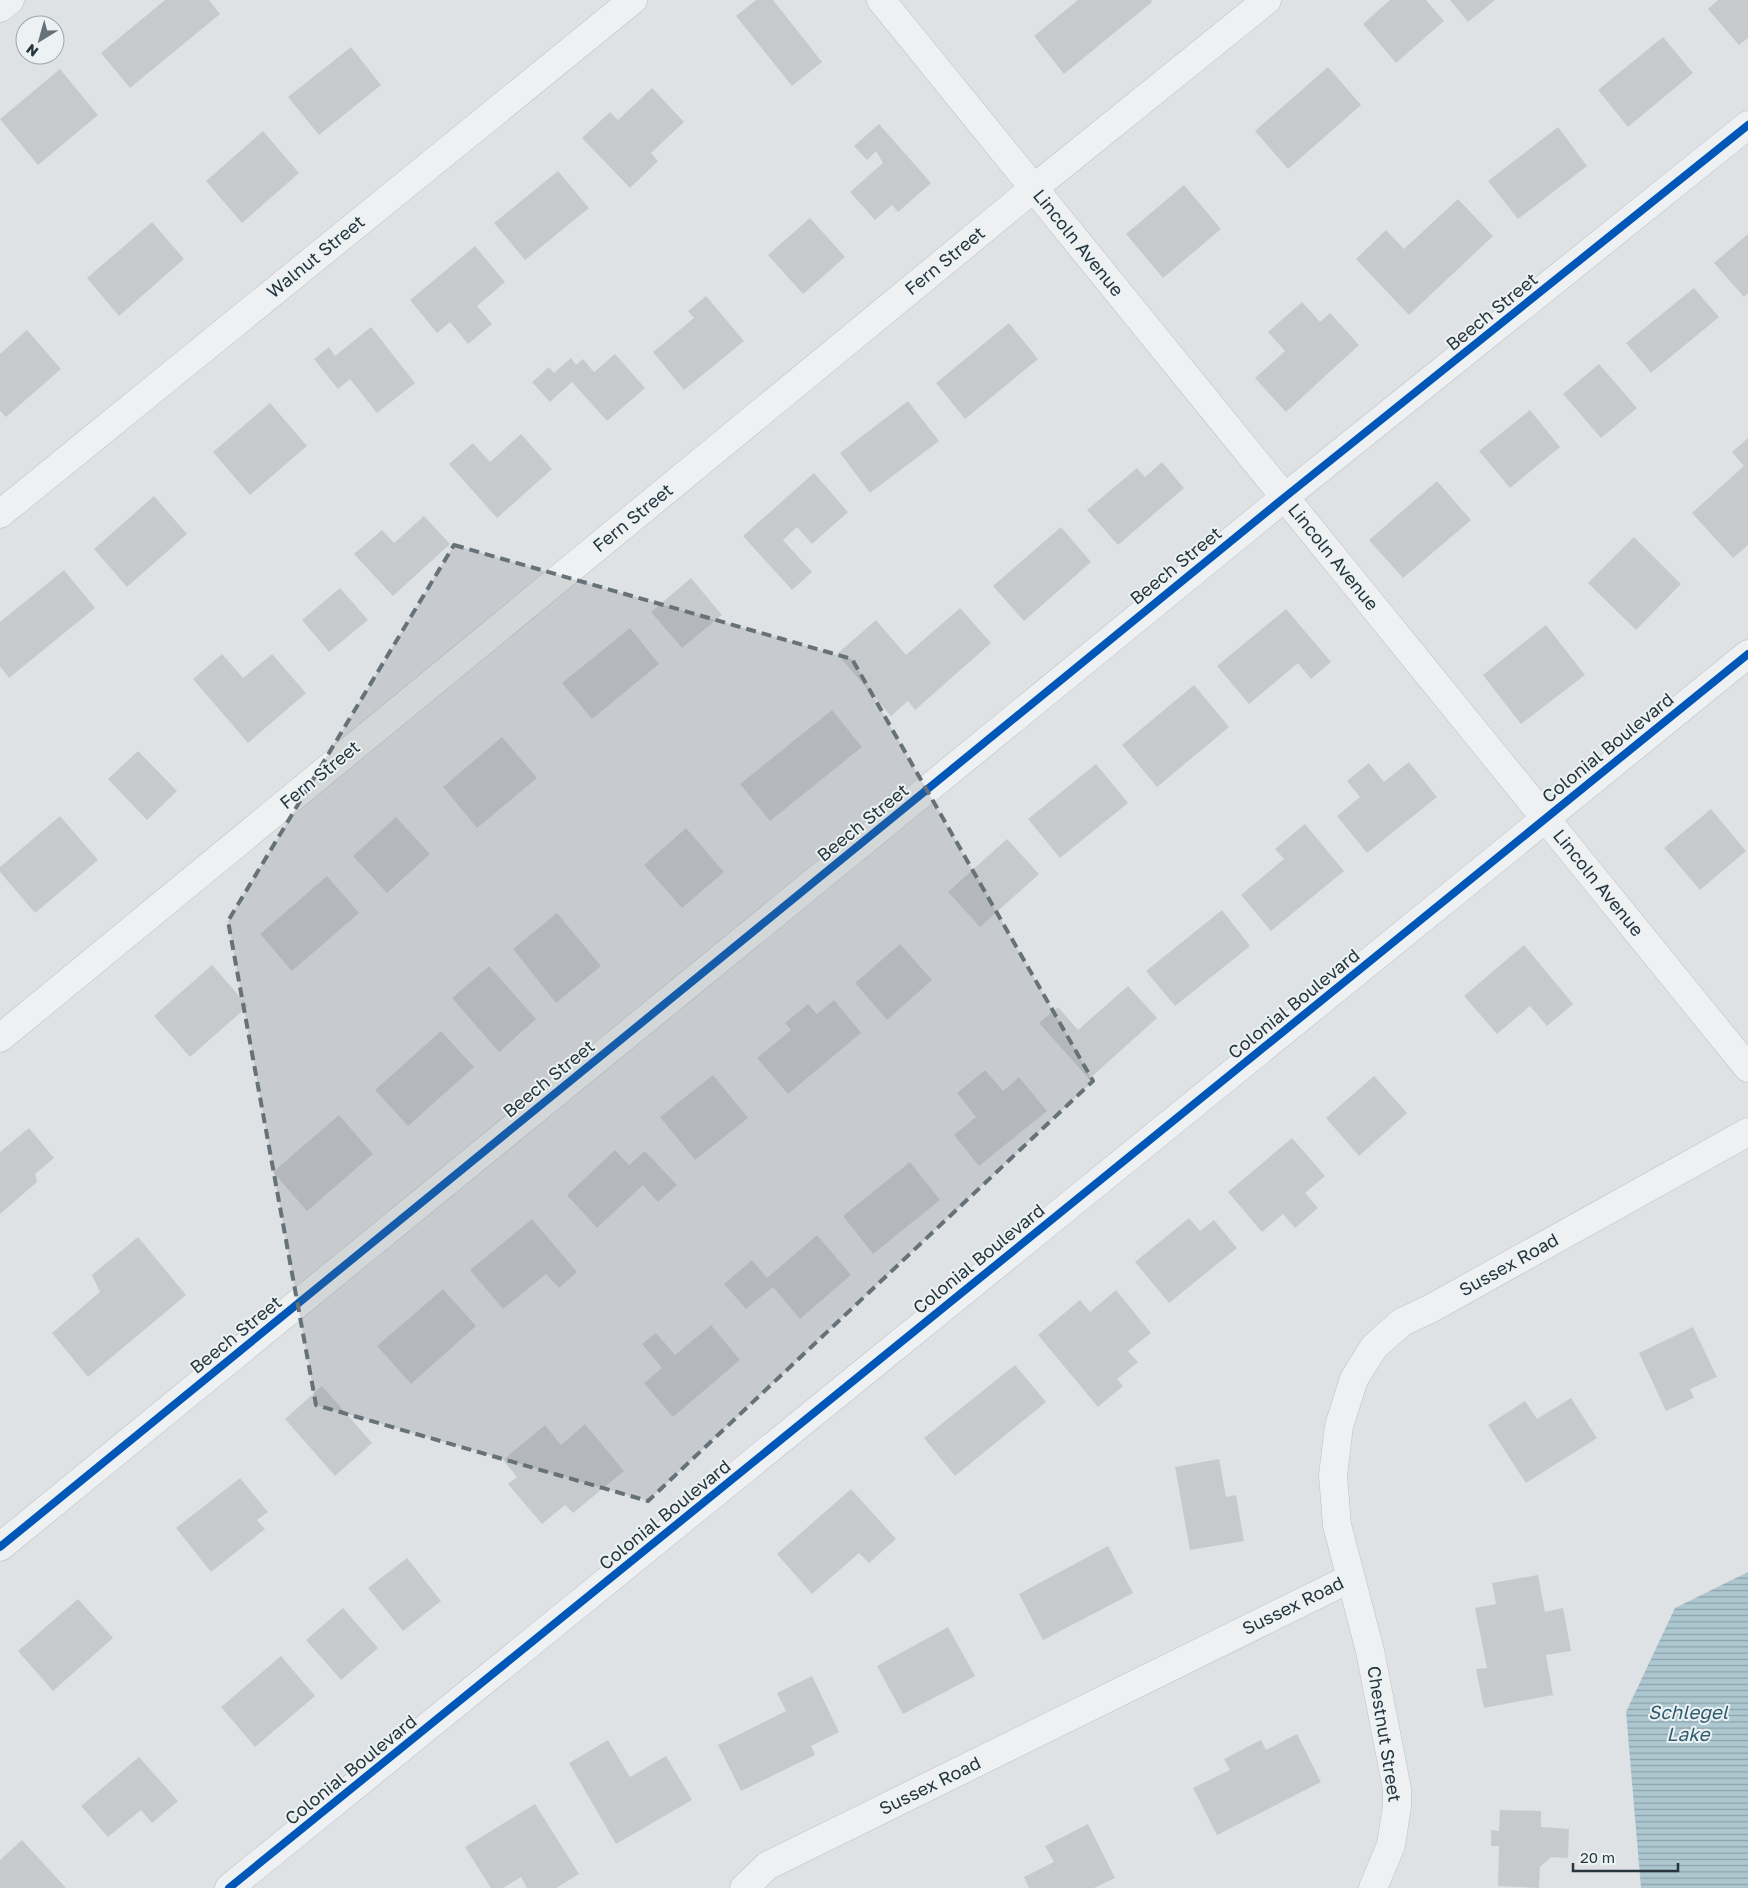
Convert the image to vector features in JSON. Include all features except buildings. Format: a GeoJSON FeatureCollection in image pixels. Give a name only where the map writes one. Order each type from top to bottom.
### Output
{"type":"FeatureCollection","features":[{"type":"Feature","properties":{"kind":"street"},"geometry":{"type":"LineString","coordinates":[[0,8],[10,0]]}},
{"type":"Feature","properties":{"kind":"street","name":"Walnut Street"},"geometry":{"type":"LineString","coordinates":[[0,514],[633,0]]}},
{"type":"Feature","properties":{"kind":"street","name":"Lincoln Avenue"},"geometry":{"type":"LineString","coordinates":[[881,0],[1748,1068]]}},
{"type":"Feature","properties":{"kind":"street","name":"Fern Street"},"geometry":{"type":"LineString","coordinates":[[0,1038],[1034,188],[1267,0]]}},
{"type":"Feature","properties":{"kind":"street","name":"Beech Street"},"geometry":{"type":"LineString","coordinates":[[0,1548],[1285,497],[1748,125]]}},
{"type":"Feature","properties":{"kind":"street","name":"Colonial Boulevard"},"geometry":{"type":"LineString","coordinates":[[229,1888],[1748,654]]}},
{"type":"Feature","properties":{"kind":"street","name":"Sussex Road"},"geometry":{"type":"LineString","coordinates":[[744,1888],[767,1866],[1352,1578],[1336,1525],[1333,1475],[1339,1426],[1354,1379],[1374,1347],[1402,1322],[1439,1304],[1748,1132]]}},
{"type":"Feature","properties":{"kind":"street","name":"Chestnut Street"},"geometry":{"type":"LineString","coordinates":[[1352,1578],[1370,1651],[1397,1789],[1397,1806],[1391,1845],[1373,1888]]}},
{"type":"Feature","properties":{"kind":"highlighted area"},"geometry":{"type":"Polygon","coordinates":[[[454,545],[852,659],[1093,1081],[648,1501],[316,1405],[228,921],[454,545]]]}},
{"type":"Feature","properties":{"kind":"water","name":"Schlegel Lake"},"geometry":{"type":"Polygon","coordinates":[[[1748,1572],[1748,1888],[1641,1888],[1626,1712],[1675,1608],[1748,1572]]]}},
{"type":"Feature","properties":{"kind":"cycle path"},"geometry":{"type":"LineString","coordinates":[[0,1547],[1285,497],[1748,125]]}},
{"type":"Feature","properties":{"kind":"cycle path"},"geometry":{"type":"LineString","coordinates":[[229,1888],[1748,654]]}}]}
